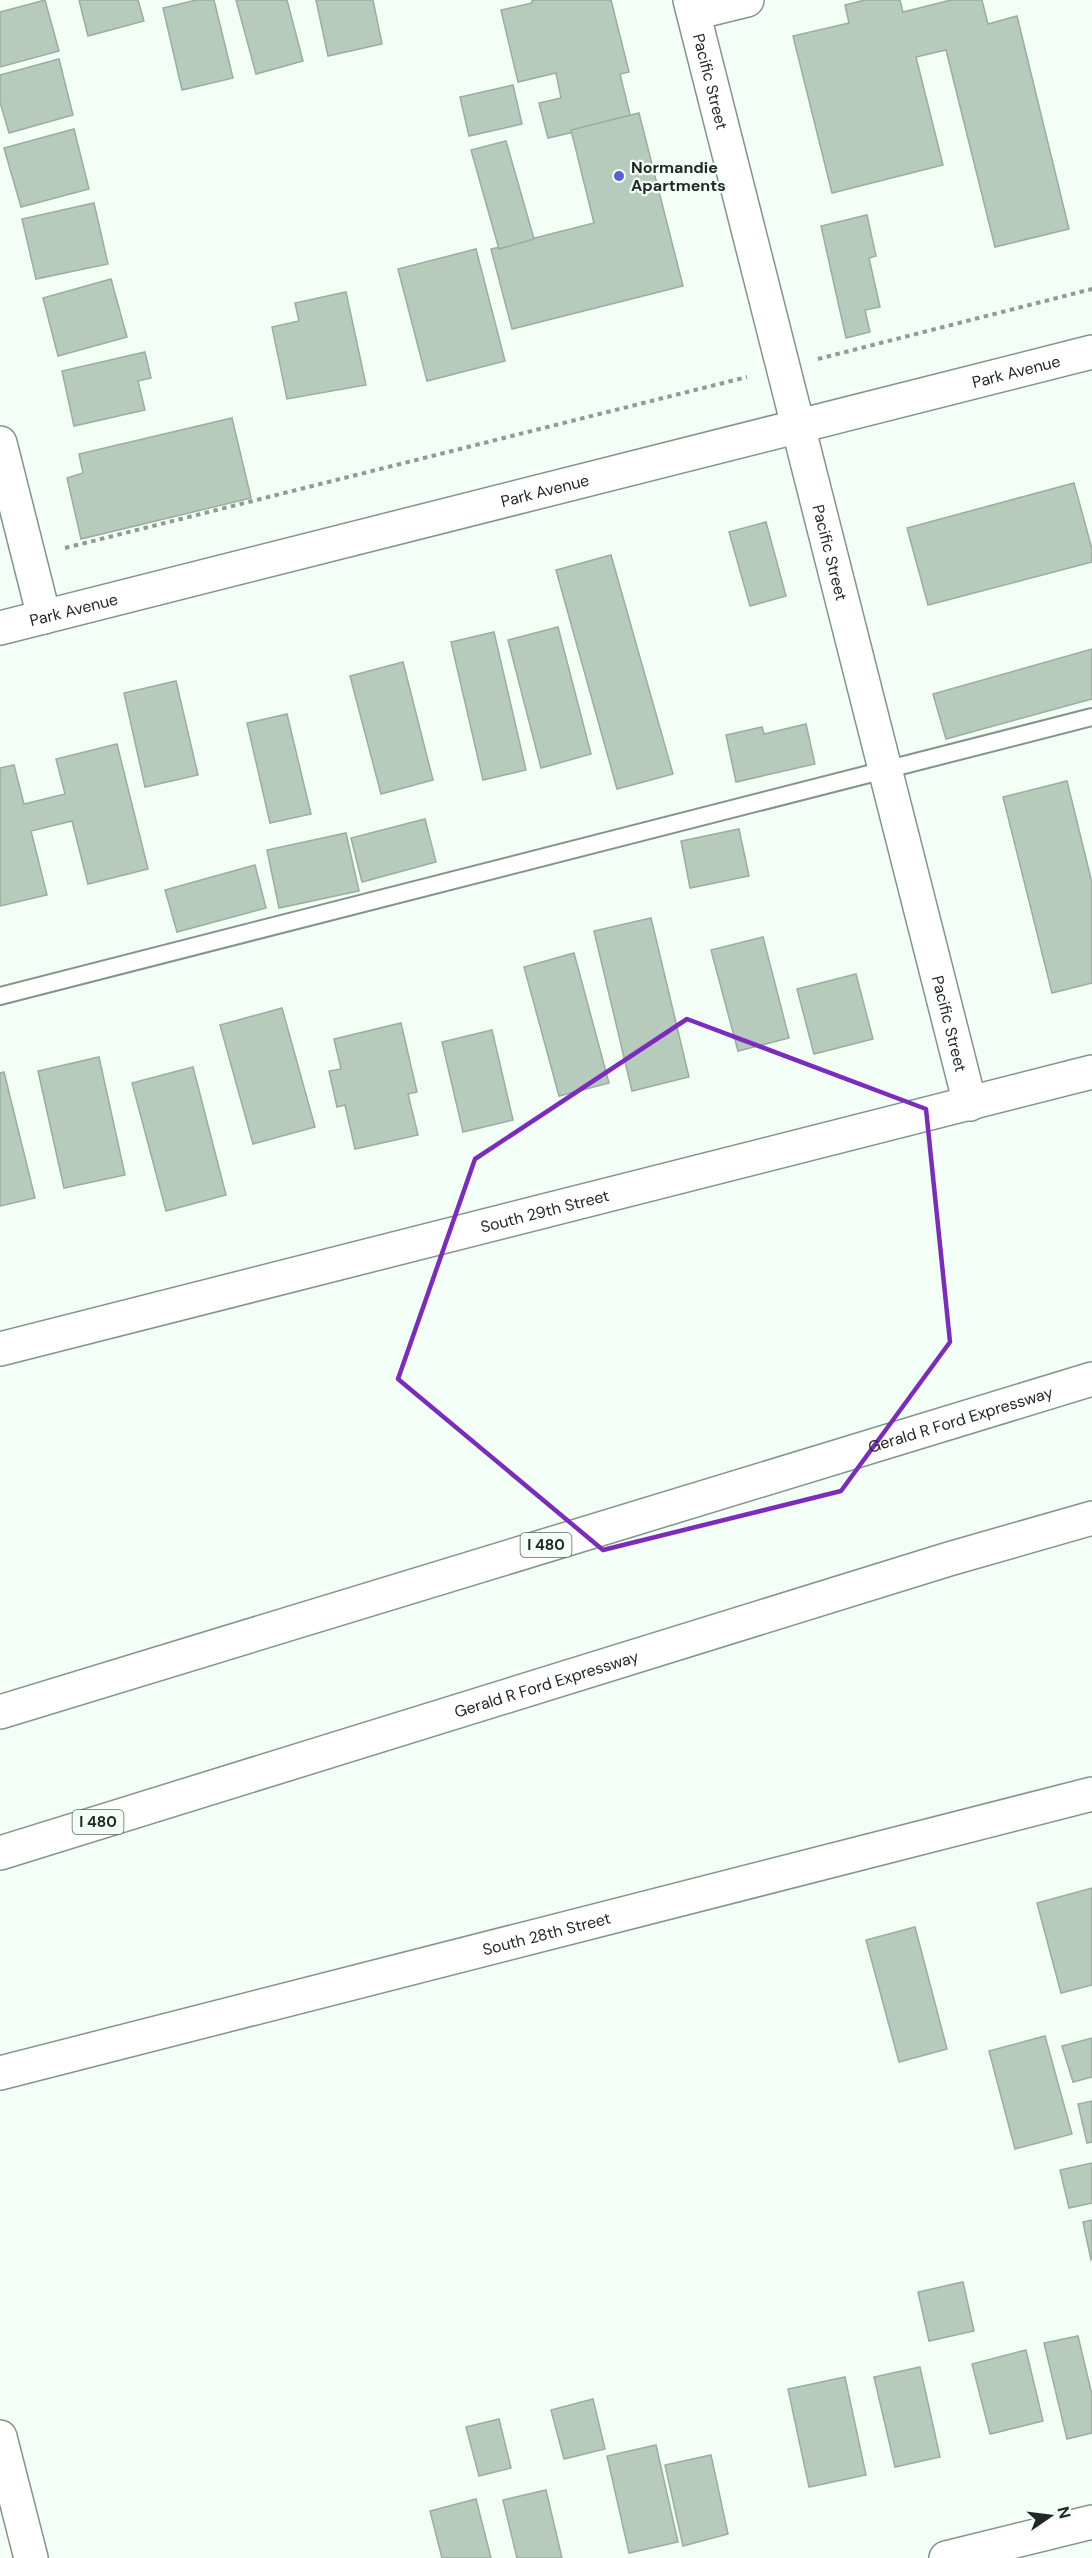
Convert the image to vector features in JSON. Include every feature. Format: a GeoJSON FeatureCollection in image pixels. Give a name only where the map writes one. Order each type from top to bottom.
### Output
{"type":"FeatureCollection","features":[{"type":"Feature","properties":{"kind":"main road"},"geometry":{"type":"LineString","coordinates":[[692,7],[747,0]]}},
{"type":"Feature","properties":{"kind":"main road","name":"Pacific Street"},"geometry":{"type":"LineString","coordinates":[[692,7],[970,1104]]}},
{"type":"Feature","properties":{"kind":"main road","name":"Park Avenue"},"geometry":{"type":"LineString","coordinates":[[0,628],[1092,352]]}},
{"type":"Feature","properties":{"kind":"main road"},"geometry":{"type":"LineString","coordinates":[[0,443],[44,617]]}},
{"type":"Feature","properties":{"kind":"main road","name":"South 29th Street"},"geometry":{"type":"LineString","coordinates":[[0,1349],[1092,1072]]}},
{"type":"Feature","properties":{"kind":"main road","name":"Gerald R Ford Expressway"},"geometry":{"type":"LineString","coordinates":[[0,1712],[1092,1379]]}},
{"type":"Feature","properties":{"kind":"main road","name":"Gerald R Ford Expressway"},"geometry":{"type":"LineString","coordinates":[[0,1853],[949,1559],[1092,1518]]}},
{"type":"Feature","properties":{"kind":"main road","name":"South 28th Street"},"geometry":{"type":"LineString","coordinates":[[0,2073],[1092,1794]]}},
{"type":"Feature","properties":{"kind":"main road"},"geometry":{"type":"LineString","coordinates":[[0,2437],[31,2558]]}},
{"type":"Feature","properties":{"kind":"main road"},"geometry":{"type":"LineString","coordinates":[[946,2558],[1092,2522]]}},
{"type":"Feature","properties":{"kind":"lane"},"geometry":{"type":"LineString","coordinates":[[0,996],[1092,717]]}},
{"type":"Feature","properties":{"kind":"path"},"geometry":{"type":"LineString","coordinates":[[29,557],[1092,289]]}},
{"type":"Feature","properties":{"kind":"highlighted area"},"geometry":{"type":"Polygon","coordinates":[[[687,1019],[926,1109],[950,1342],[841,1491],[603,1550],[398,1379],[475,1159],[687,1019]]]}},
{"type":"Feature","properties":{"kind":"building"},"geometry":{"type":"Polygon","coordinates":[[[45,0],[59,51],[0,67],[0,12],[45,0]]]}},
{"type":"Feature","properties":{"kind":"building"},"geometry":{"type":"Polygon","coordinates":[[[79,0],[138,0],[144,21],[88,36],[79,0]]]}},
{"type":"Feature","properties":{"kind":"building"},"geometry":{"type":"Polygon","coordinates":[[[196,0],[214,0],[233,78],[182,90],[163,8],[196,0]]]}},
{"type":"Feature","properties":{"kind":"building"},"geometry":{"type":"Polygon","coordinates":[[[236,0],[287,0],[303,61],[256,74],[236,0]]]}},
{"type":"Feature","properties":{"kind":"building"},"geometry":{"type":"Polygon","coordinates":[[[316,0],[373,0],[382,44],[328,56],[316,0]]]}},
{"type":"Feature","properties":{"kind":"building"},"geometry":{"type":"Polygon","coordinates":[[[532,0],[611,0],[629,72],[620,74],[631,119],[548,138],[539,103],[561,98],[556,73],[518,82],[501,10],[532,3],[532,0]]]}},
{"type":"Feature","properties":{"kind":"building"},"geometry":{"type":"Polygon","coordinates":[[[865,0],[900,0],[903,12],[951,0],[982,0],[988,24],[1017,16],[1069,229],[995,247],[946,50],[916,57],[943,165],[832,193],[793,36],[849,23],[845,5],[865,0]]]}},
{"type":"Feature","properties":{"kind":"building"},"geometry":{"type":"Polygon","coordinates":[[[59,59],[73,115],[9,133],[0,102],[0,75],[59,59]]]}},
{"type":"Feature","properties":{"kind":"building"},"geometry":{"type":"Polygon","coordinates":[[[513,85],[522,124],[469,136],[460,97],[513,85]]]}},
{"type":"Feature","properties":{"kind":"building","name":"Normandie Apartments"},"geometry":{"type":"Polygon","coordinates":[[[639,113],[683,286],[512,329],[491,249],[594,223],[571,130],[639,113]]]}},
{"type":"Feature","properties":{"kind":"building"},"geometry":{"type":"Polygon","coordinates":[[[74,129],[89,189],[21,207],[4,148],[74,129]]]}},
{"type":"Feature","properties":{"kind":"building"},"geometry":{"type":"Polygon","coordinates":[[[506,141],[534,239],[499,249],[471,150],[506,141]]]}},
{"type":"Feature","properties":{"kind":"building"},"geometry":{"type":"Polygon","coordinates":[[[94,203],[108,264],[36,279],[22,219],[94,203]]]}},
{"type":"Feature","properties":{"kind":"building"},"geometry":{"type":"Polygon","coordinates":[[[867,215],[876,256],[869,258],[880,307],[865,310],[870,332],[846,338],[821,226],[867,215]]]}},
{"type":"Feature","properties":{"kind":"building"},"geometry":{"type":"Polygon","coordinates":[[[476,249],[505,361],[427,381],[398,269],[476,249]]]}},
{"type":"Feature","properties":{"kind":"building"},"geometry":{"type":"Polygon","coordinates":[[[111,279],[127,337],[58,356],[43,298],[111,279]]]}},
{"type":"Feature","properties":{"kind":"building"},"geometry":{"type":"Polygon","coordinates":[[[346,292],[366,385],[287,399],[272,327],[299,321],[295,303],[346,292]]]}},
{"type":"Feature","properties":{"kind":"building"},"geometry":{"type":"Polygon","coordinates":[[[145,352],[151,378],[138,381],[145,410],[74,426],[62,371],[145,352]]]}},
{"type":"Feature","properties":{"kind":"building"},"geometry":{"type":"Polygon","coordinates":[[[232,418],[251,498],[81,539],[67,478],[83,473],[79,454],[232,418]]]}},
{"type":"Feature","properties":{"kind":"building"},"geometry":{"type":"Polygon","coordinates":[[[1074,483],[1092,549],[1092,562],[928,605],[907,528],[1074,483]]]}},
{"type":"Feature","properties":{"kind":"building"},"geometry":{"type":"Polygon","coordinates":[[[766,522],[786,596],[750,606],[729,532],[766,522]]]}},
{"type":"Feature","properties":{"kind":"building"},"geometry":{"type":"Polygon","coordinates":[[[611,555],[673,774],[617,789],[556,570],[611,555]]]}},
{"type":"Feature","properties":{"kind":"building"},"geometry":{"type":"Polygon","coordinates":[[[558,627],[591,754],[541,768],[508,640],[558,627]]]}},
{"type":"Feature","properties":{"kind":"building"},"geometry":{"type":"Polygon","coordinates":[[[494,632],[526,770],[483,780],[451,642],[494,632]]]}},
{"type":"Feature","properties":{"kind":"building"},"geometry":{"type":"Polygon","coordinates":[[[1092,649],[1092,699],[946,739],[933,694],[1092,649]]]}},
{"type":"Feature","properties":{"kind":"building"},"geometry":{"type":"Polygon","coordinates":[[[403,662],[433,780],[381,794],[350,676],[403,662]]]}},
{"type":"Feature","properties":{"kind":"building"},"geometry":{"type":"Polygon","coordinates":[[[176,681],[198,775],[145,787],[124,693],[176,681]]]}},
{"type":"Feature","properties":{"kind":"building"},"geometry":{"type":"Polygon","coordinates":[[[287,714],[311,814],[270,823],[247,723],[287,714]]]}},
{"type":"Feature","properties":{"kind":"building"},"geometry":{"type":"Polygon","coordinates":[[[806,724],[815,764],[736,782],[726,735],[762,727],[764,734],[806,724]]]}},
{"type":"Feature","properties":{"kind":"building"},"geometry":{"type":"Polygon","coordinates":[[[117,744],[148,869],[88,884],[72,821],[31,831],[47,895],[0,906],[0,768],[14,765],[24,804],[65,794],[56,759],[117,744]]]}},
{"type":"Feature","properties":{"kind":"building"},"geometry":{"type":"Polygon","coordinates":[[[1067,781],[1092,883],[1092,983],[1052,993],[1003,797],[1067,781]]]}},
{"type":"Feature","properties":{"kind":"building"},"geometry":{"type":"Polygon","coordinates":[[[425,819],[436,862],[362,882],[351,838],[425,819]]]}},
{"type":"Feature","properties":{"kind":"building"},"geometry":{"type":"Polygon","coordinates":[[[739,829],[749,876],[690,888],[681,841],[739,829]]]}},
{"type":"Feature","properties":{"kind":"building"},"geometry":{"type":"Polygon","coordinates":[[[346,833],[359,891],[279,908],[267,850],[346,833]]]}},
{"type":"Feature","properties":{"kind":"building"},"geometry":{"type":"Polygon","coordinates":[[[255,865],[266,908],[177,932],[165,890],[255,865]]]}},
{"type":"Feature","properties":{"kind":"building"},"geometry":{"type":"Polygon","coordinates":[[[651,918],[689,1077],[632,1091],[594,931],[651,918]]]}},
{"type":"Feature","properties":{"kind":"building"},"geometry":{"type":"Polygon","coordinates":[[[763,937],[789,1038],[738,1051],[711,950],[763,937]]]}},
{"type":"Feature","properties":{"kind":"building"},"geometry":{"type":"Polygon","coordinates":[[[574,953],[609,1083],[559,1096],[524,967],[574,953]]]}},
{"type":"Feature","properties":{"kind":"building"},"geometry":{"type":"Polygon","coordinates":[[[856,974],[873,1039],[814,1054],[797,989],[856,974]]]}},
{"type":"Feature","properties":{"kind":"building"},"geometry":{"type":"Polygon","coordinates":[[[282,1008],[315,1127],[253,1144],[220,1025],[282,1008]]]}},
{"type":"Feature","properties":{"kind":"building"},"geometry":{"type":"Polygon","coordinates":[[[401,1023],[417,1092],[408,1094],[418,1135],[355,1149],[345,1105],[337,1107],[329,1071],[341,1069],[334,1039],[401,1023]]]}},
{"type":"Feature","properties":{"kind":"building"},"geometry":{"type":"Polygon","coordinates":[[[492,1030],[513,1120],[463,1132],[442,1042],[492,1030]]]}},
{"type":"Feature","properties":{"kind":"building"},"geometry":{"type":"Polygon","coordinates":[[[99,1057],[125,1175],[64,1188],[38,1071],[99,1057]]]}},
{"type":"Feature","properties":{"kind":"building"},"geometry":{"type":"Polygon","coordinates":[[[193,1067],[226,1195],[166,1211],[132,1083],[193,1067]]]}},
{"type":"Feature","properties":{"kind":"building"},"geometry":{"type":"Polygon","coordinates":[[[4,1072],[35,1198],[0,1206],[0,1073],[4,1072]]]}},
{"type":"Feature","properties":{"kind":"building"},"geometry":{"type":"Polygon","coordinates":[[[1092,1888],[1092,1985],[1061,1993],[1037,1903],[1092,1888]]]}},
{"type":"Feature","properties":{"kind":"building"},"geometry":{"type":"Polygon","coordinates":[[[915,1927],[947,2049],[899,2062],[866,1940],[915,1927]]]}},
{"type":"Feature","properties":{"kind":"building"},"geometry":{"type":"Polygon","coordinates":[[[1045,2036],[1072,2134],[1015,2149],[989,2051],[1045,2036]]]}},
{"type":"Feature","properties":{"kind":"building"},"geometry":{"type":"Polygon","coordinates":[[[1092,2038],[1092,2077],[1073,2082],[1062,2046],[1092,2038]]]}},
{"type":"Feature","properties":{"kind":"building"},"geometry":{"type":"Polygon","coordinates":[[[1092,2101],[1092,2142],[1087,2143],[1078,2104],[1092,2101]]]}},
{"type":"Feature","properties":{"kind":"building"},"geometry":{"type":"Polygon","coordinates":[[[1092,2163],[1092,2203],[1069,2208],[1060,2170],[1092,2163]]]}},
{"type":"Feature","properties":{"kind":"building"},"geometry":{"type":"Polygon","coordinates":[[[1092,2220],[1092,2259],[1091,2260],[1083,2222],[1092,2220]]]}},
{"type":"Feature","properties":{"kind":"building"},"geometry":{"type":"Polygon","coordinates":[[[963,2282],[974,2331],[929,2341],[918,2292],[963,2282]]]}},
{"type":"Feature","properties":{"kind":"building"},"geometry":{"type":"Polygon","coordinates":[[[1078,2336],[1092,2395],[1092,2433],[1067,2439],[1044,2343],[1078,2336]]]}},
{"type":"Feature","properties":{"kind":"building"},"geometry":{"type":"Polygon","coordinates":[[[1026,2350],[1043,2421],[990,2434],[972,2364],[1026,2350]]]}},
{"type":"Feature","properties":{"kind":"building"},"geometry":{"type":"Polygon","coordinates":[[[920,2367],[940,2457],[895,2467],[874,2377],[920,2367]]]}},
{"type":"Feature","properties":{"kind":"building"},"geometry":{"type":"Polygon","coordinates":[[[845,2377],[866,2475],[809,2487],[788,2389],[845,2377]]]}},
{"type":"Feature","properties":{"kind":"building"},"geometry":{"type":"Polygon","coordinates":[[[593,2399],[605,2449],[564,2459],[551,2410],[593,2399]]]}},
{"type":"Feature","properties":{"kind":"building"},"geometry":{"type":"Polygon","coordinates":[[[499,2419],[511,2468],[479,2476],[466,2427],[499,2419]]]}},
{"type":"Feature","properties":{"kind":"building"},"geometry":{"type":"Polygon","coordinates":[[[656,2445],[678,2542],[629,2553],[607,2456],[656,2445]]]}},
{"type":"Feature","properties":{"kind":"building"},"geometry":{"type":"Polygon","coordinates":[[[711,2455],[728,2534],[683,2546],[665,2465],[711,2455]]]}},
{"type":"Feature","properties":{"kind":"building"},"geometry":{"type":"Polygon","coordinates":[[[546,2490],[562,2558],[517,2558],[503,2500],[546,2490]]]}},
{"type":"Feature","properties":{"kind":"building"},"geometry":{"type":"Polygon","coordinates":[[[476,2499],[491,2558],[442,2558],[430,2511],[476,2499]]]}},
{"type":"Feature","properties":{"kind":"place","name":"Normandie Apartments"},"geometry":{"type":"Point","coordinates":[619,176]}}]}
